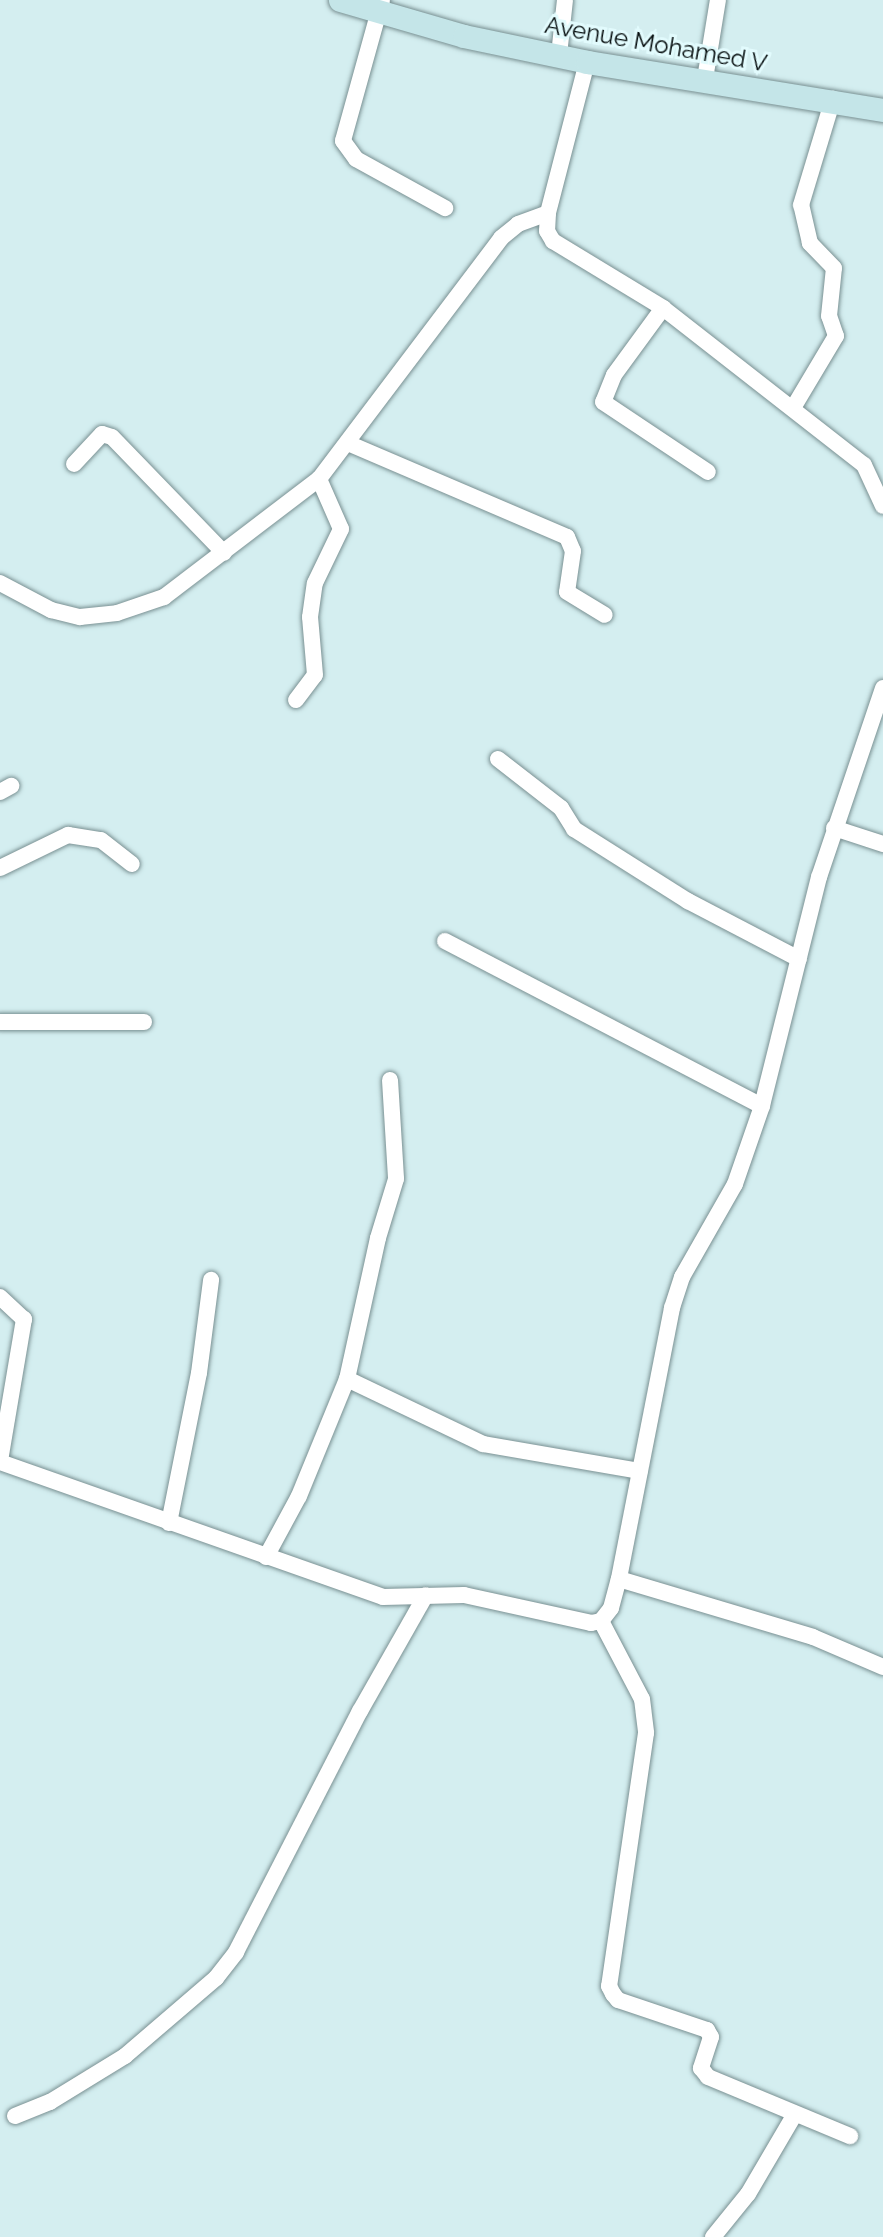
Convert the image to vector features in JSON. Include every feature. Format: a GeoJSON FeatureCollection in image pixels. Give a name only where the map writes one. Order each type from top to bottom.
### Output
{"type":"FeatureCollection","features":[{"type":"Feature","properties":{"kind":"main road","name":"Avenue Mohamed V"},"geometry":{"type":"LineString","coordinates":[[340,0],[382,6],[587,62],[833,99],[883,110]]}},
{"type":"Feature","properties":{"kind":"street"},"geometry":{"type":"LineString","coordinates":[[559,55],[565,0]]}},
{"type":"Feature","properties":{"kind":"street"},"geometry":{"type":"LineString","coordinates":[[705,79],[718,0]]}},
{"type":"Feature","properties":{"kind":"street"},"geometry":{"type":"LineString","coordinates":[[382,6],[344,130],[345,148],[356,159],[445,208]]}},
{"type":"Feature","properties":{"kind":"street"},"geometry":{"type":"LineString","coordinates":[[587,62],[548,212],[547,231],[553,241],[663,307],[864,465],[883,506]]}},
{"type":"Feature","properties":{"kind":"street"},"geometry":{"type":"LineString","coordinates":[[793,408],[836,336],[830,316],[834,268],[810,243],[801,205],[833,99]]}},
{"type":"Feature","properties":{"kind":"street"},"geometry":{"type":"LineString","coordinates":[[0,583],[51,610],[80,617],[117,613],[164,597],[319,479],[349,444],[501,238],[518,224],[548,212]]}},
{"type":"Feature","properties":{"kind":"street"},"geometry":{"type":"LineString","coordinates":[[663,307],[614,375],[603,402],[708,472]]}},
{"type":"Feature","properties":{"kind":"street"},"geometry":{"type":"LineString","coordinates":[[74,464],[102,434],[113,437],[224,553]]}},
{"type":"Feature","properties":{"kind":"street"},"geometry":{"type":"LineString","coordinates":[[349,444],[567,537],[573,551],[567,592],[605,615]]}},
{"type":"Feature","properties":{"kind":"street"},"geometry":{"type":"LineString","coordinates":[[296,700],[315,675],[310,617],[315,583],[341,529],[319,479]]}},
{"type":"Feature","properties":{"kind":"street"},"geometry":{"type":"LineString","coordinates":[[601,1621],[611,1608],[620,1579],[640,1471],[682,1277],[735,1184],[762,1106],[834,828],[883,688]]}},
{"type":"Feature","properties":{"kind":"street"},"geometry":{"type":"LineString","coordinates":[[498,759],[561,808],[574,829],[688,901],[799,959]]}},
{"type":"Feature","properties":{"kind":"street"},"geometry":{"type":"LineString","coordinates":[[834,828],[883,844]]}},
{"type":"Feature","properties":{"kind":"street"},"geometry":{"type":"LineString","coordinates":[[0,868],[68,835],[101,840],[132,864]]}},
{"type":"Feature","properties":{"kind":"street"},"geometry":{"type":"LineString","coordinates":[[444,941],[762,1106]]}},
{"type":"Feature","properties":{"kind":"street"},"geometry":{"type":"LineString","coordinates":[[0,1022],[144,1022]]}},
{"type":"Feature","properties":{"kind":"street"},"geometry":{"type":"LineString","coordinates":[[266,1557],[299,1496],[347,1379],[378,1238],[396,1179],[390,1080]]}},
{"type":"Feature","properties":{"kind":"street"},"geometry":{"type":"LineString","coordinates":[[169,1523],[199,1373],[211,1280]]}},
{"type":"Feature","properties":{"kind":"street"},"geometry":{"type":"LineString","coordinates":[[0,1297],[24,1319],[0,1462],[383,1597],[464,1595],[601,1621]]}},
{"type":"Feature","properties":{"kind":"street"},"geometry":{"type":"LineString","coordinates":[[347,1379],[483,1444],[640,1471]]}},
{"type":"Feature","properties":{"kind":"street"},"geometry":{"type":"LineString","coordinates":[[620,1579],[813,1637],[883,1667]]}},
{"type":"Feature","properties":{"kind":"street"},"geometry":{"type":"LineString","coordinates":[[15,2116],[50,2102],[125,2056],[216,1978],[236,1952],[360,1711],[426,1595]]}},
{"type":"Feature","properties":{"kind":"street"},"geometry":{"type":"LineString","coordinates":[[601,1621],[642,1699],[646,1733],[609,1986],[618,2000],[702,2026],[711,2037],[701,2068],[705,2075],[850,2136]]}},
{"type":"Feature","properties":{"kind":"street"},"geometry":{"type":"LineString","coordinates":[[713,2237],[748,2194],[795,2114]]}}]}
